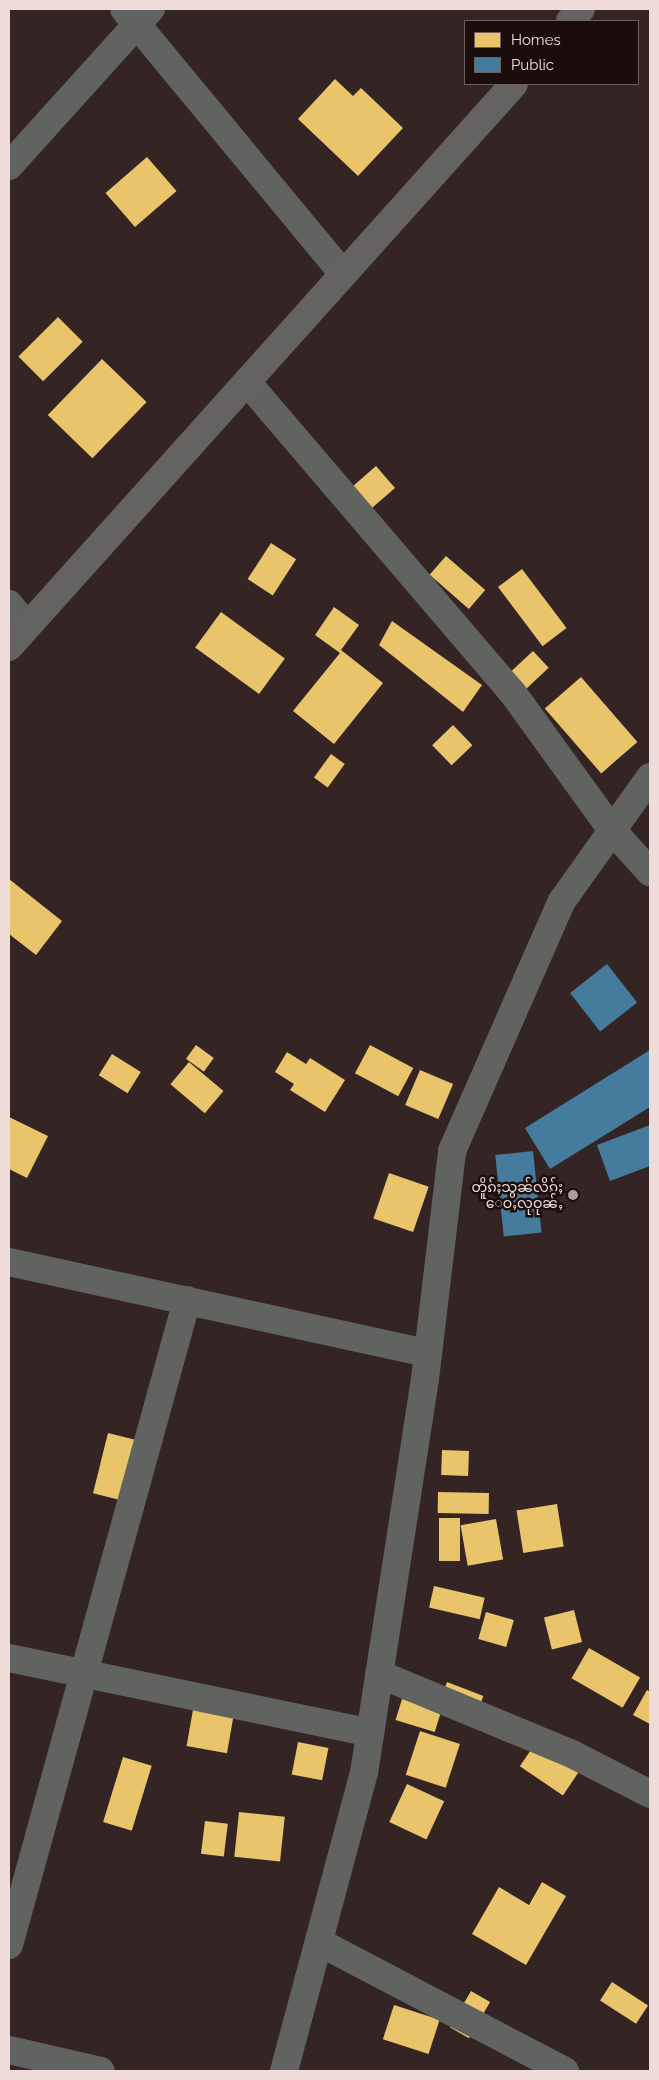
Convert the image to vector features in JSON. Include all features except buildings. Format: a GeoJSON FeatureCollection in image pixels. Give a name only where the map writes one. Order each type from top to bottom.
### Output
{"type":"FeatureCollection","features":[{"type":"Feature","properties":{"kind":"main road"},"geometry":{"type":"LineString","coordinates":[[571,20],[581,9]]}},
{"type":"Feature","properties":{"kind":"main road"},"geometry":{"type":"LineString","coordinates":[[9,647],[513,85]]}},
{"type":"Feature","properties":{"kind":"street"},"geometry":{"type":"LineString","coordinates":[[9,166],[137,14],[343,274]]}},
{"type":"Feature","properties":{"kind":"street"},"geometry":{"type":"LineString","coordinates":[[247,382],[512,692],[612,830],[650,872]]}},
{"type":"Feature","properties":{"kind":"street"},"geometry":{"type":"LineString","coordinates":[[9,604],[28,626]]}},
{"type":"Feature","properties":{"kind":"street"},"geometry":{"type":"LineString","coordinates":[[284,2071],[364,1773],[428,1353],[452,1151],[562,901],[650,777]]}},
{"type":"Feature","properties":{"kind":"street"},"geometry":{"type":"LineString","coordinates":[[9,1262],[428,1353]]}},
{"type":"Feature","properties":{"kind":"street"},"geometry":{"type":"LineString","coordinates":[[9,1945],[187,1300]]}},
{"type":"Feature","properties":{"kind":"street"},"geometry":{"type":"LineString","coordinates":[[9,1658],[370,1733]]}},
{"type":"Feature","properties":{"kind":"street"},"geometry":{"type":"LineString","coordinates":[[379,1674],[572,1754],[650,1794]]}},
{"type":"Feature","properties":{"kind":"street"},"geometry":{"type":"LineString","coordinates":[[319,1942],[565,2071]]}},
{"type":"Feature","properties":{"kind":"street"},"geometry":{"type":"LineString","coordinates":[[9,2050],[101,2071]]}},
{"type":"Feature","properties":{"kind":"place","name":"တိူၵ်ႈသွၼ်လိၵ်ႈ ေဝႇလုဝုၼ်ႇ"},"geometry":{"type":"Point","coordinates":[573,1195]}}]}
